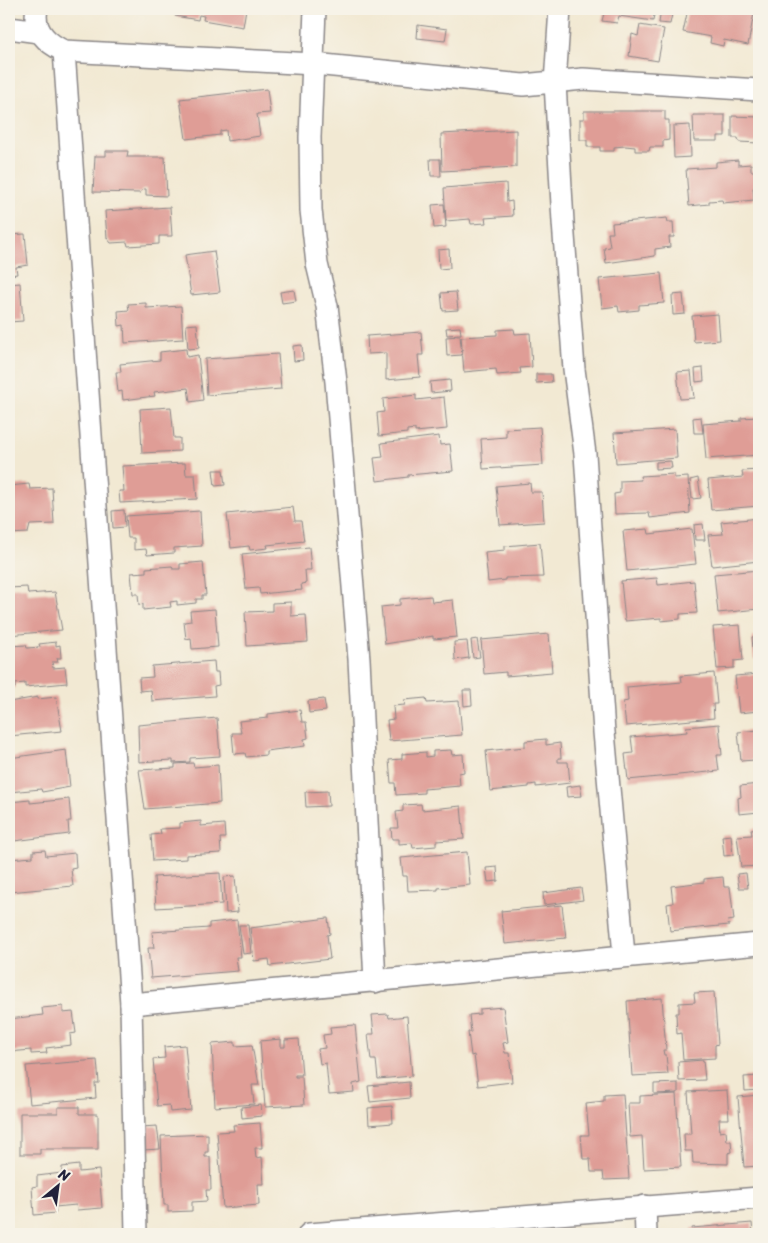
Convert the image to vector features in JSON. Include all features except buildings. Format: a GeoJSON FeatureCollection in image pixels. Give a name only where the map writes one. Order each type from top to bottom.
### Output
{"type":"FeatureCollection","features":[{"type":"Feature","properties":{"kind":"street"},"geometry":{"type":"LineString","coordinates":[[37,9],[35,16],[39,32],[51,44],[64,51],[314,64],[523,85],[584,79],[759,90]]}},
{"type":"Feature","properties":{"kind":"street"},"geometry":{"type":"LineString","coordinates":[[316,9],[310,137],[311,210],[317,264],[327,306],[336,382],[359,659],[375,982]]}},
{"type":"Feature","properties":{"kind":"street"},"geometry":{"type":"LineString","coordinates":[[560,9],[555,83],[574,369],[585,454],[604,732],[624,955]]}},
{"type":"Feature","properties":{"kind":"street"},"geometry":{"type":"LineString","coordinates":[[9,28],[39,32]]}},
{"type":"Feature","properties":{"kind":"street"},"geometry":{"type":"LineString","coordinates":[[64,51],[131,1004],[136,1234]]}},
{"type":"Feature","properties":{"kind":"street"},"geometry":{"type":"LineString","coordinates":[[131,1004],[375,982],[624,955],[759,944]]}},
{"type":"Feature","properties":{"kind":"street"},"geometry":{"type":"LineString","coordinates":[[309,1234],[397,1230],[645,1206],[759,1198]]}},
{"type":"Feature","properties":{"kind":"street"},"geometry":{"type":"LineString","coordinates":[[645,1206],[646,1234]]}}]}
